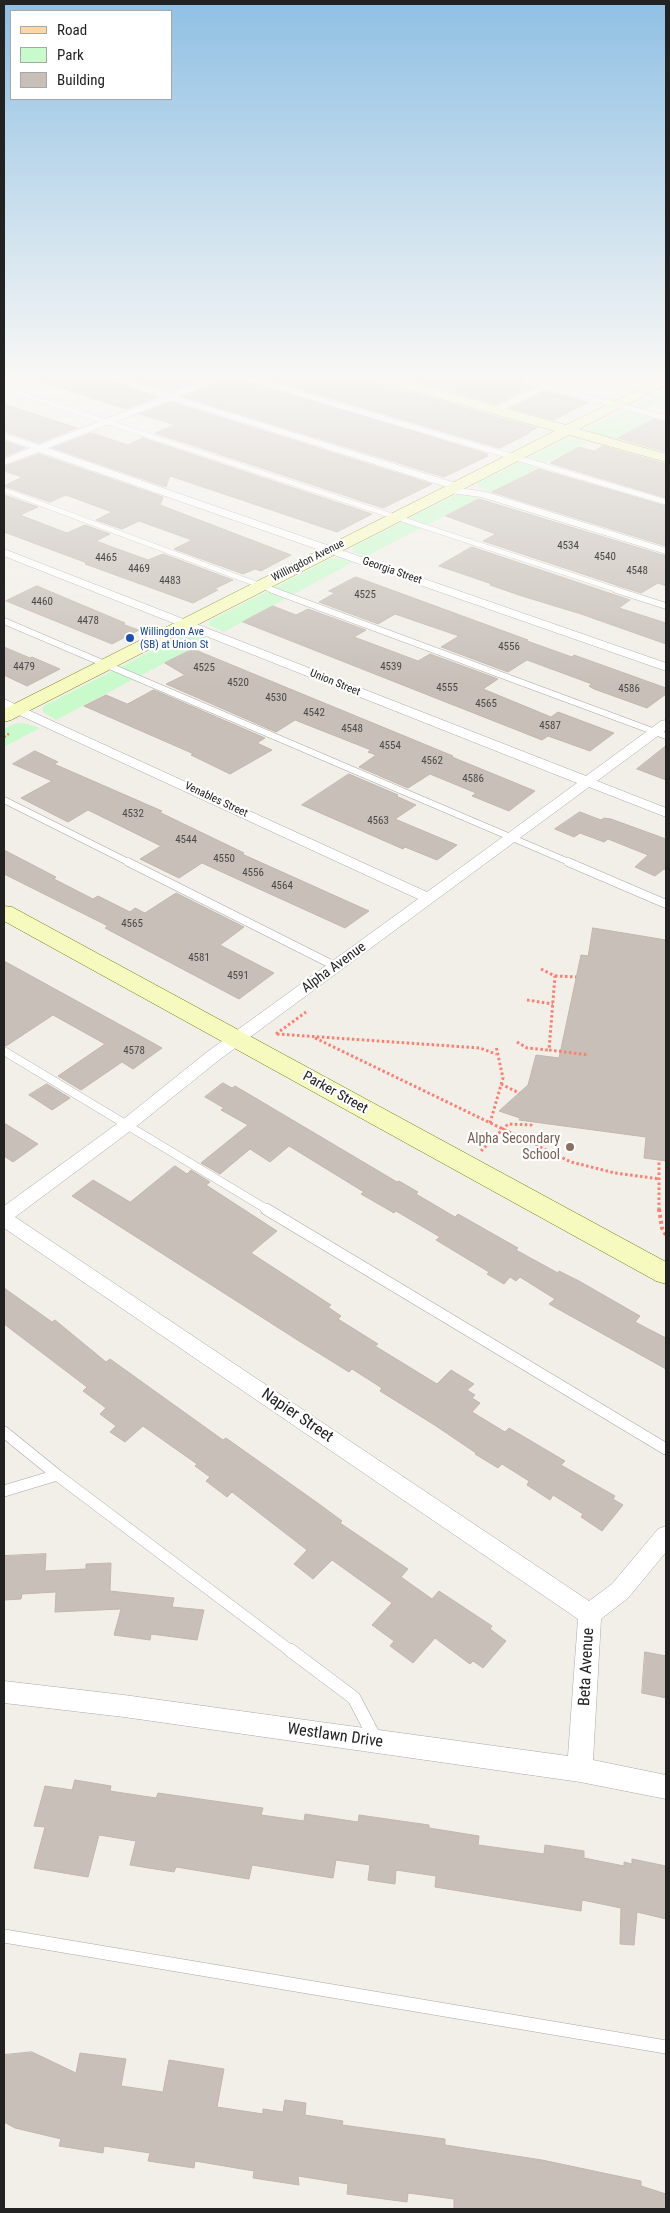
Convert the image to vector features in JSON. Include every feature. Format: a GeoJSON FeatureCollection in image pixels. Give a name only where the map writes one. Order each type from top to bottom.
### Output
{"type":"FeatureCollection","features":[{"type":"Feature","properties":{"kind":"main road","name":"Willingdon Avenue"},"geometry":{"type":"LineString","coordinates":[[8,709],[104,664],[468,479]]}},
{"type":"Feature","properties":{"kind":"main road","name":"Parker Street"},"geometry":{"type":"LineString","coordinates":[[4,912],[666,1274]]}},
{"type":"Feature","properties":{"kind":"street","name":"Georgia Street"},"geometry":{"type":"LineString","coordinates":[[129,479],[666,667]]}},
{"type":"Feature","properties":{"kind":"street"},"geometry":{"type":"LineString","coordinates":[[433,479],[666,551]]}},
{"type":"Feature","properties":{"kind":"street"},"geometry":{"type":"LineString","coordinates":[[455,486],[482,494]]}},
{"type":"Feature","properties":{"kind":"street","name":"Union Street"},"geometry":{"type":"LineString","coordinates":[[4,552],[666,814]]}},
{"type":"Feature","properties":{"kind":"street","name":"Venables Street"},"geometry":{"type":"LineString","coordinates":[[8,709],[428,898]]}},
{"type":"Feature","properties":{"kind":"street","name":"Alpha Avenue"},"geometry":{"type":"LineString","coordinates":[[4,1215],[335,966],[588,782],[663,731]]}},
{"type":"Feature","properties":{"kind":"street","name":"Napier Street"},"geometry":{"type":"LineString","coordinates":[[4,1219],[590,1614]]}},
{"type":"Feature","properties":{"kind":"street","name":"Beta Avenue"},"geometry":{"type":"LineString","coordinates":[[580,1770],[590,1614],[620,1591],[666,1536]]}},
{"type":"Feature","properties":{"kind":"street","name":"Westlawn Drive"},"geometry":{"type":"LineString","coordinates":[[4,1692],[124,1706],[580,1770],[666,1787]]}},
{"type":"Feature","properties":{"kind":"lane"},"geometry":{"type":"LineString","coordinates":[[282,479],[666,606]]}},
{"type":"Feature","properties":{"kind":"lane"},"geometry":{"type":"LineString","coordinates":[[589,479],[666,502]]}},
{"type":"Feature","properties":{"kind":"lane"},"geometry":{"type":"LineString","coordinates":[[4,490],[663,731]]}},
{"type":"Feature","properties":{"kind":"lane"},"geometry":{"type":"LineString","coordinates":[[4,621],[666,904]]}},
{"type":"Feature","properties":{"kind":"lane"},"geometry":{"type":"LineString","coordinates":[[4,800],[335,966]]}},
{"type":"Feature","properties":{"kind":"lane"},"geometry":{"type":"LineString","coordinates":[[4,1051],[666,1449]]}},
{"type":"Feature","properties":{"kind":"lane"},"geometry":{"type":"LineString","coordinates":[[4,1432],[57,1475],[354,1698],[378,1743]]}},
{"type":"Feature","properties":{"kind":"lane"},"geometry":{"type":"LineString","coordinates":[[4,1491],[57,1475]]}},
{"type":"Feature","properties":{"kind":"lane"},"geometry":{"type":"LineString","coordinates":[[4,1936],[666,2047]]}},
{"type":"Feature","properties":{"kind":"path"},"geometry":{"type":"LineString","coordinates":[[541,969],[555,976],[576,977]]}},
{"type":"Feature","properties":{"kind":"path"},"geometry":{"type":"LineString","coordinates":[[549,1050],[555,976]]}},
{"type":"Feature","properties":{"kind":"path"},"geometry":{"type":"LineString","coordinates":[[527,1000],[553,1004]]}},
{"type":"Feature","properties":{"kind":"path"},"geometry":{"type":"LineString","coordinates":[[276,1034],[480,1048],[496,1054]]}},
{"type":"Feature","properties":{"kind":"path"},"geometry":{"type":"LineString","coordinates":[[315,1038],[571,1162],[614,1173],[660,1179]]}},
{"type":"Feature","properties":{"kind":"path"},"geometry":{"type":"LineString","coordinates":[[517,1042],[527,1048],[588,1055]]}},
{"type":"Feature","properties":{"kind":"path"},"geometry":{"type":"LineString","coordinates":[[490,1123],[502,1084],[501,1066],[496,1054],[496,1046]]}},
{"type":"Feature","properties":{"kind":"path"},"geometry":{"type":"LineString","coordinates":[[502,1084],[518,1093]]}},
{"type":"Feature","properties":{"kind":"path"},"geometry":{"type":"LineString","coordinates":[[478,1153],[508,1124],[531,1125],[532,1122]]}},
{"type":"Feature","properties":{"kind":"path"},"geometry":{"type":"LineString","coordinates":[[659,1160],[659,1212],[661,1229],[666,1235]]}},
{"type":"Feature","properties":{"kind":"green space"},"geometry":{"type":"Polygon","coordinates":[[[486,479],[515,479],[491,492],[477,487],[478,483],[486,479]]]}},
{"type":"Feature","properties":{"kind":"green space"},"geometry":{"type":"Polygon","coordinates":[[[455,495],[481,497],[365,557],[352,551],[354,546],[455,495]]]}},
{"type":"Feature","properties":{"kind":"green space"},"geometry":{"type":"Polygon","coordinates":[[[338,558],[353,562],[224,632],[209,625],[209,621],[328,560],[338,558]]]}},
{"type":"Feature","properties":{"kind":"green space"},"geometry":{"type":"Polygon","coordinates":[[[191,633],[210,639],[56,720],[43,712],[43,707],[46,705],[181,636],[191,633]]]}},
{"type":"Feature","properties":{"kind":"green space"},"geometry":{"type":"Polygon","coordinates":[[[23,723],[40,728],[4,747],[4,729],[14,724],[23,723]]]}},
{"type":"Feature","properties":{"kind":"building"},"geometry":{"type":"Polygon","coordinates":[[[17,479],[112,479],[163,497],[160,505],[291,555],[261,571],[255,569],[243,574],[174,549],[192,540],[139,521],[122,529],[96,520],[112,512],[66,495],[50,502],[4,486],[17,479]]]}},
{"type":"Feature","properties":{"kind":"building"},"geometry":{"type":"Polygon","coordinates":[[[144,479],[169,479],[166,487],[144,479]]]}},
{"type":"Feature","properties":{"kind":"building"},"geometry":{"type":"Polygon","coordinates":[[[180,479],[267,479],[372,514],[337,532],[180,479]]]}},
{"type":"Feature","properties":{"kind":"building"},"geometry":{"type":"Polygon","coordinates":[[[296,479],[417,479],[432,484],[383,508],[296,479]]]}},
{"type":"Feature","properties":{"kind":"building"},"geometry":{"type":"Polygon","coordinates":[[[518,479],[574,479],[666,506],[666,546],[492,492],[518,479]]]}},
{"type":"Feature","properties":{"kind":"building"},"geometry":{"type":"Polygon","coordinates":[[[604,479],[666,479],[666,498],[604,479]]]}},
{"type":"Feature","properties":{"kind":"building"},"geometry":{"type":"Polygon","coordinates":[[[4,495],[38,507],[20,515],[67,533],[85,525],[110,534],[96,541],[148,560],[163,554],[233,580],[214,589],[218,590],[193,603],[85,564],[87,563],[4,532],[4,495]]]}},
{"type":"Feature","properties":{"kind":"building"},"geometry":{"type":"Polygon","coordinates":[[[479,499],[666,556],[666,586],[658,583],[641,593],[483,541],[496,534],[446,516],[479,499]]]}},
{"type":"Feature","properties":{"kind":"building"},"geometry":{"type":"Polygon","coordinates":[[[472,547],[630,600],[619,608],[666,623],[666,644],[439,566],[472,547]]]}},
{"type":"Feature","properties":{"kind":"building"},"geometry":{"type":"Polygon","coordinates":[[[356,577],[527,641],[572,657],[574,655],[666,688],[666,694],[647,708],[594,689],[589,686],[592,684],[527,660],[508,672],[441,647],[459,636],[395,614],[378,624],[319,602],[335,593],[329,591],[356,577]]]}},
{"type":"Feature","properties":{"kind":"building"},"geometry":{"type":"Polygon","coordinates":[[[37,586],[139,630],[112,644],[6,601],[37,586]]]}},
{"type":"Feature","properties":{"kind":"building"},"geometry":{"type":"Polygon","coordinates":[[[273,606],[296,615],[308,609],[366,630],[354,637],[418,661],[430,654],[498,679],[483,689],[551,717],[558,712],[614,733],[590,751],[548,736],[542,740],[243,622],[273,606]]]}},
{"type":"Feature","properties":{"kind":"building"},"geometry":{"type":"Polygon","coordinates":[[[4,647],[60,669],[27,686],[4,675],[4,647]]]}},
{"type":"Feature","properties":{"kind":"building"},"geometry":{"type":"Polygon","coordinates":[[[193,649],[535,791],[509,811],[472,796],[476,793],[430,774],[408,788],[359,767],[376,755],[368,752],[371,750],[295,720],[276,732],[166,684],[185,675],[165,663],[193,649]]]}},
{"type":"Feature","properties":{"kind":"building"},"geometry":{"type":"Polygon","coordinates":[[[154,690],[265,738],[257,743],[272,750],[230,774],[191,755],[194,754],[84,706],[106,695],[127,704],[154,690]]]}},
{"type":"Feature","properties":{"kind":"building"},"geometry":{"type":"Polygon","coordinates":[[[666,746],[666,780],[637,769],[666,746]]]}},
{"type":"Feature","properties":{"kind":"building"},"geometry":{"type":"Polygon","coordinates":[[[35,751],[58,762],[54,764],[162,811],[159,812],[244,853],[242,854],[369,911],[345,928],[202,863],[179,878],[140,859],[161,846],[88,810],[68,822],[21,798],[52,781],[13,764],[35,751]]]}},
{"type":"Feature","properties":{"kind":"building"},"geometry":{"type":"Polygon","coordinates":[[[349,774],[398,795],[396,796],[416,805],[395,819],[457,845],[437,860],[405,847],[403,849],[302,805],[349,774]]]}},
{"type":"Feature","properties":{"kind":"building"},"geometry":{"type":"Polygon","coordinates":[[[580,812],[601,820],[604,818],[611,819],[666,839],[666,870],[664,869],[655,876],[635,867],[648,855],[608,839],[604,842],[580,833],[574,837],[555,829],[580,812]]]}},
{"type":"Feature","properties":{"kind":"building"},"geometry":{"type":"Polygon","coordinates":[[[4,850],[93,899],[98,896],[130,912],[135,908],[145,913],[176,893],[244,927],[220,945],[274,973],[239,999],[105,928],[108,926],[4,874],[4,850]]]}},
{"type":"Feature","properties":{"kind":"building"},"geometry":{"type":"Polygon","coordinates":[[[593,928],[666,940],[666,1161],[644,1158],[646,1137],[519,1120],[520,1118],[499,1111],[528,1085],[536,1055],[559,1058],[581,955],[588,956],[593,928]]]}},
{"type":"Feature","properties":{"kind":"building"},"geometry":{"type":"Polygon","coordinates":[[[4,961],[162,1048],[133,1069],[122,1062],[81,1090],[58,1076],[105,1044],[53,1015],[6,1046],[4,1045],[4,961]]]}},
{"type":"Feature","properties":{"kind":"building"},"geometry":{"type":"Polygon","coordinates":[[[223,1083],[232,1088],[235,1086],[397,1182],[399,1181],[418,1192],[416,1194],[455,1217],[458,1214],[518,1248],[516,1250],[558,1273],[559,1271],[579,1281],[640,1316],[635,1322],[666,1338],[666,1369],[549,1304],[555,1299],[520,1277],[516,1281],[510,1277],[504,1284],[487,1274],[489,1272],[436,1240],[440,1237],[396,1211],[394,1213],[361,1194],[364,1192],[289,1146],[270,1162],[250,1149],[220,1174],[201,1163],[248,1125],[221,1110],[224,1108],[205,1097],[223,1083]]]}},
{"type":"Feature","properties":{"kind":"building"},"geometry":{"type":"Polygon","coordinates":[[[47,1084],[70,1098],[52,1110],[29,1095],[47,1084]]]}},
{"type":"Feature","properties":{"kind":"building"},"geometry":{"type":"Polygon","coordinates":[[[4,1123],[38,1144],[13,1162],[4,1156],[4,1123]]]}},
{"type":"Feature","properties":{"kind":"building"},"geometry":{"type":"Polygon","coordinates":[[[175,1166],[187,1174],[191,1170],[210,1182],[206,1185],[277,1231],[251,1253],[331,1305],[328,1307],[341,1316],[338,1319],[378,1344],[375,1346],[437,1384],[451,1370],[474,1384],[467,1390],[475,1395],[472,1398],[480,1403],[472,1412],[505,1432],[509,1428],[565,1461],[561,1465],[615,1496],[613,1499],[623,1505],[602,1531],[581,1517],[583,1514],[553,1495],[550,1500],[527,1485],[529,1481],[502,1464],[498,1468],[475,1454],[436,1426],[380,1391],[382,1388],[352,1369],[349,1372],[72,1196],[93,1180],[130,1202],[175,1166]]]}},
{"type":"Feature","properties":{"kind":"building"},"geometry":{"type":"Polygon","coordinates":[[[4,1288],[52,1322],[55,1320],[106,1362],[110,1359],[223,1440],[226,1438],[319,1504],[342,1521],[340,1523],[408,1569],[401,1577],[432,1599],[439,1591],[492,1626],[490,1629],[506,1641],[483,1668],[473,1661],[470,1664],[435,1638],[413,1663],[390,1646],[394,1641],[372,1625],[392,1603],[332,1560],[313,1579],[294,1564],[307,1550],[232,1492],[227,1497],[206,1481],[210,1477],[195,1466],[197,1464],[143,1426],[125,1442],[110,1432],[116,1426],[100,1414],[106,1408],[83,1391],[87,1387],[4,1324],[4,1288]]]}},
{"type":"Feature","properties":{"kind":"building"},"geometry":{"type":"Polygon","coordinates":[[[46,1554],[45,1571],[86,1569],[86,1564],[111,1563],[110,1591],[174,1598],[172,1607],[204,1610],[197,1640],[151,1634],[150,1640],[114,1635],[121,1609],[55,1612],[56,1592],[22,1594],[21,1599],[4,1600],[4,1556],[46,1554]]]}},
{"type":"Feature","properties":{"kind":"building"},"geometry":{"type":"Polygon","coordinates":[[[645,1652],[666,1656],[666,1698],[642,1693],[645,1652]]]}},
{"type":"Feature","properties":{"kind":"building"},"geometry":{"type":"Polygon","coordinates":[[[75,1780],[111,1786],[110,1791],[156,1798],[158,1793],[263,1808],[261,1815],[304,1821],[305,1814],[358,1822],[359,1815],[429,1825],[429,1828],[479,1836],[478,1845],[544,1854],[545,1845],[584,1851],[584,1858],[624,1866],[624,1862],[632,1864],[632,1859],[666,1866],[666,1919],[637,1912],[634,1945],[620,1944],[621,1908],[582,1900],[581,1911],[435,1887],[436,1876],[396,1870],[395,1884],[368,1880],[370,1865],[336,1860],[333,1878],[252,1865],[249,1879],[176,1867],[174,1872],[130,1865],[136,1841],[99,1835],[88,1877],[34,1868],[45,1827],[34,1826],[45,1786],[72,1790],[75,1780]]]}},
{"type":"Feature","properties":{"kind":"building"},"geometry":{"type":"Polygon","coordinates":[[[32,2052],[76,2073],[80,2053],[126,2059],[121,2086],[163,2092],[169,2060],[224,2069],[217,2107],[263,2114],[263,2109],[283,2112],[285,2100],[306,2103],[305,2115],[343,2121],[342,2125],[445,2139],[445,2145],[542,2160],[641,2181],[641,2186],[666,2194],[666,2209],[454,2209],[454,2199],[408,2193],[407,2202],[347,2194],[348,2184],[298,2176],[299,2185],[253,2178],[254,2171],[195,2161],[194,2168],[148,2161],[150,2153],[104,2146],[103,2153],[59,2146],[61,2139],[15,2128],[4,2122],[4,2055],[32,2052]]]}},
{"type":"Feature","properties":{"kind":"place","name":"Willingdon Ave (SB) at Union St"},"geometry":{"type":"Point","coordinates":[130,638]}},
{"type":"Feature","properties":{"kind":"place","name":"Alpha Secondary School"},"geometry":{"type":"Point","coordinates":[570,1147]}}]}
